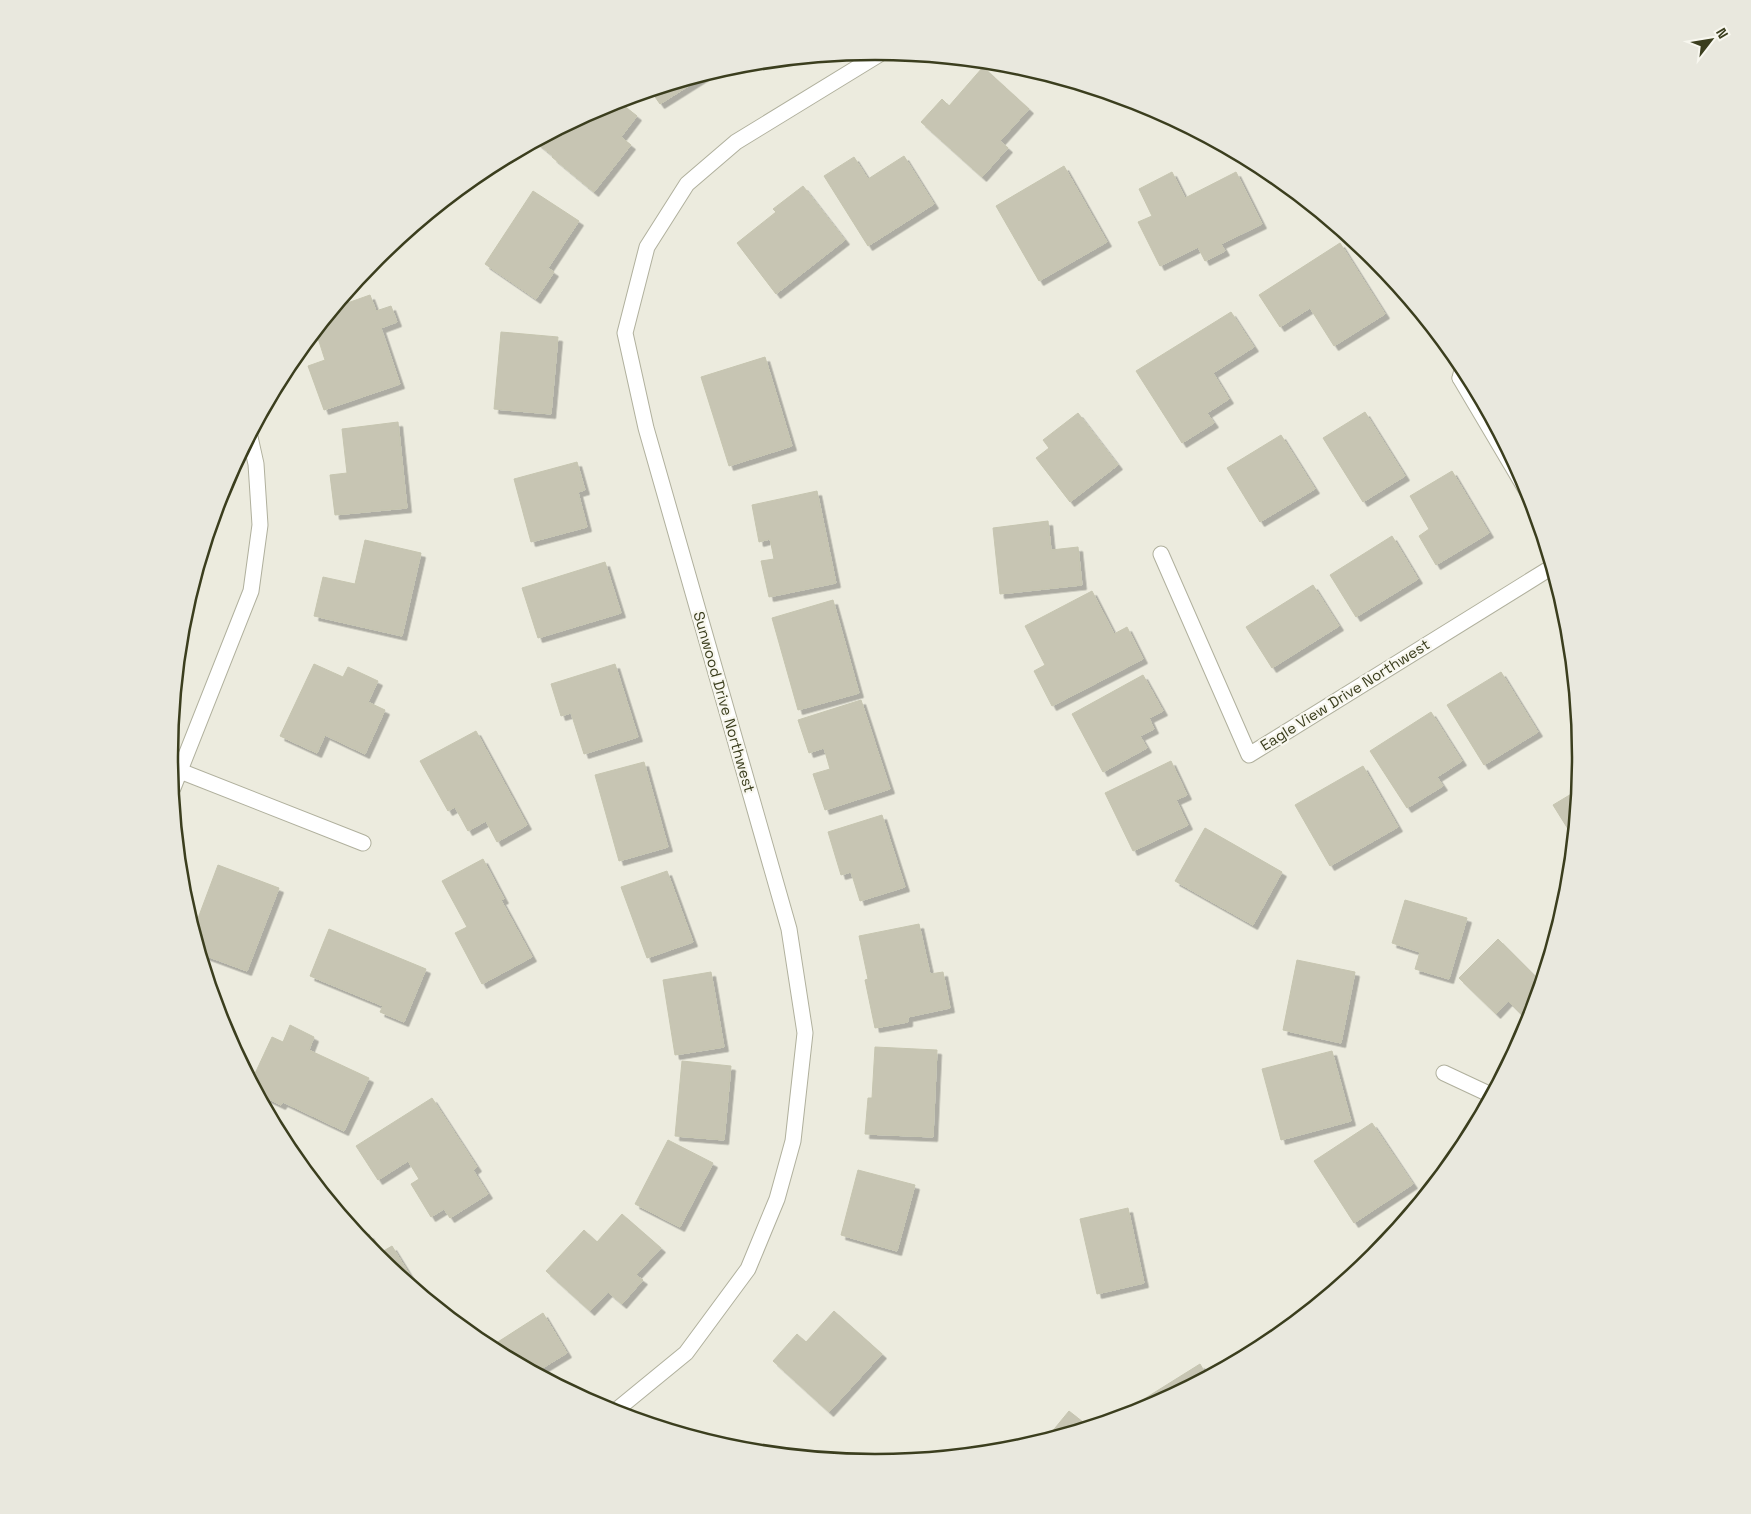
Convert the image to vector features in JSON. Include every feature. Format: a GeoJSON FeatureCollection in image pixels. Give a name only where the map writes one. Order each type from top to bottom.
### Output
{"type":"FeatureCollection","features":[{"type":"Feature","properties":{"kind":"street","name":"Sunwood Drive Northwest"},"geometry":{"type":"LineString","coordinates":[[622,1406],[686,1353],[748,1269],[777,1199],[793,1141],[805,1033],[789,929],[646,428],[625,333],[647,247],[687,184],[736,142],[870,60]]}},
{"type":"Feature","properties":{"kind":"street"},"geometry":{"type":"LineString","coordinates":[[179,774],[251,591],[260,525],[256,464],[252,445]]}},
{"type":"Feature","properties":{"kind":"street","name":"Eagle View Drive Northwest"},"geometry":{"type":"LineString","coordinates":[[1160,554],[1249,755],[1547,570]]}},
{"type":"Feature","properties":{"kind":"street"},"geometry":{"type":"LineString","coordinates":[[180,771],[364,842]]}},
{"type":"Feature","properties":{"kind":"street"},"geometry":{"type":"LineString","coordinates":[[1444,1073],[1486,1093]]}},
{"type":"Feature","properties":{"kind":"building"},"geometry":{"type":"Polygon","coordinates":[[[982,68],[985,69],[1029,109],[1000,141],[1008,148],[982,177],[921,122],[942,99],[949,106],[982,68]]]}},
{"type":"Feature","properties":{"kind":"building"},"geometry":{"type":"Polygon","coordinates":[[[689,86],[660,104],[654,96],[689,86]]]}},
{"type":"Feature","properties":{"kind":"building"},"geometry":{"type":"Polygon","coordinates":[[[625,107],[637,116],[621,137],[631,145],[594,192],[541,146],[567,132],[625,107]]]}},
{"type":"Feature","properties":{"kind":"building"},"geometry":{"type":"Polygon","coordinates":[[[904,156],[934,204],[868,246],[824,176],[854,157],[868,179],[904,156]]]}},
{"type":"Feature","properties":{"kind":"building"},"geometry":{"type":"Polygon","coordinates":[[[1064,166],[1107,242],[1039,281],[996,206],[1064,166]]]}},
{"type":"Feature","properties":{"kind":"building"},"geometry":{"type":"Polygon","coordinates":[[[1172,172],[1185,198],[1236,172],[1262,224],[1221,244],[1225,251],[1205,261],[1198,247],[1160,266],[1138,222],[1152,216],[1139,189],[1172,172]]]}},
{"type":"Feature","properties":{"kind":"building"},"geometry":{"type":"Polygon","coordinates":[[[803,186],[845,240],[776,294],[737,243],[776,212],[773,209],[803,186]]]}},
{"type":"Feature","properties":{"kind":"building"},"geometry":{"type":"Polygon","coordinates":[[[533,191],[579,221],[548,268],[554,272],[536,299],[485,264],[533,191]]]}},
{"type":"Feature","properties":{"kind":"building"},"geometry":{"type":"Polygon","coordinates":[[[1340,243],[1385,314],[1334,346],[1310,308],[1280,327],[1259,295],[1340,243]]]}},
{"type":"Feature","properties":{"kind":"building"},"geometry":{"type":"Polygon","coordinates":[[[370,295],[376,311],[391,306],[397,322],[381,328],[400,384],[324,410],[308,366],[325,360],[318,339],[346,303],[370,295]]]}},
{"type":"Feature","properties":{"kind":"building"},"geometry":{"type":"Polygon","coordinates":[[[1231,312],[1254,347],[1213,373],[1229,399],[1207,413],[1214,423],[1182,443],[1136,371],[1231,312]]]}},
{"type":"Feature","properties":{"kind":"building"},"geometry":{"type":"Polygon","coordinates":[[[501,332],[558,337],[551,414],[494,409],[501,332]]]}},
{"type":"Feature","properties":{"kind":"building"},"geometry":{"type":"Polygon","coordinates":[[[765,357],[792,446],[729,466],[701,377],[765,357]]]}},
{"type":"Feature","properties":{"kind":"building"},"geometry":{"type":"Polygon","coordinates":[[[1365,412],[1405,476],[1363,502],[1323,438],[1365,412]]]}},
{"type":"Feature","properties":{"kind":"building"},"geometry":{"type":"Polygon","coordinates":[[[1078,413],[1118,465],[1070,502],[1036,458],[1049,448],[1043,440],[1078,413]]]}},
{"type":"Feature","properties":{"kind":"building"},"geometry":{"type":"Polygon","coordinates":[[[398,422],[407,508],[335,515],[330,475],[347,473],[342,429],[398,422]]]}},
{"type":"Feature","properties":{"kind":"building"},"geometry":{"type":"Polygon","coordinates":[[[1281,435],[1315,489],[1260,522],[1227,468],[1281,435]]]}},
{"type":"Feature","properties":{"kind":"building"},"geometry":{"type":"Polygon","coordinates":[[[577,462],[585,490],[578,492],[587,527],[531,542],[514,479],[577,462]]]}},
{"type":"Feature","properties":{"kind":"building"},"geometry":{"type":"Polygon","coordinates":[[[1452,471],[1489,533],[1436,565],[1419,536],[1429,529],[1410,496],[1452,471]]]}},
{"type":"Feature","properties":{"kind":"building"},"geometry":{"type":"Polygon","coordinates":[[[817,491],[836,583],[769,597],[761,561],[774,559],[770,539],[759,542],[752,505],[817,491]]]}},
{"type":"Feature","properties":{"kind":"building"},"geometry":{"type":"Polygon","coordinates":[[[1048,521],[1051,550],[1078,547],[1082,585],[1000,594],[993,528],[1048,521]]]}},
{"type":"Feature","properties":{"kind":"building"},"geometry":{"type":"Polygon","coordinates":[[[1392,536],[1418,579],[1356,617],[1330,575],[1392,536]]]}},
{"type":"Feature","properties":{"kind":"building"},"geometry":{"type":"Polygon","coordinates":[[[365,540],[421,553],[402,636],[314,616],[323,577],[355,584],[365,540]]]}},
{"type":"Feature","properties":{"kind":"building"},"geometry":{"type":"Polygon","coordinates":[[[605,562],[621,613],[538,638],[522,588],[605,562]]]}},
{"type":"Feature","properties":{"kind":"building"},"geometry":{"type":"Polygon","coordinates":[[[1313,585],[1339,626],[1272,668],[1246,627],[1313,585]]]}},
{"type":"Feature","properties":{"kind":"building"},"geometry":{"type":"Polygon","coordinates":[[[1092,591],[1114,634],[1127,627],[1143,659],[1052,706],[1034,671],[1045,665],[1025,626],[1092,591]]]}},
{"type":"Feature","properties":{"kind":"building"},"geometry":{"type":"Polygon","coordinates":[[[833,600],[859,693],[798,710],[772,618],[833,600]]]}},
{"type":"Feature","properties":{"kind":"building"},"geometry":{"type":"Polygon","coordinates":[[[314,664],[343,677],[348,667],[378,681],[368,702],[385,710],[365,754],[325,735],[317,753],[280,736],[314,664]]]}},
{"type":"Feature","properties":{"kind":"building"},"geometry":{"type":"Polygon","coordinates":[[[615,664],[638,737],[584,754],[571,713],[561,716],[551,684],[615,664]]]}},
{"type":"Feature","properties":{"kind":"building"},"geometry":{"type":"Polygon","coordinates":[[[1501,672],[1538,732],[1484,765],[1447,705],[1501,672]]]}},
{"type":"Feature","properties":{"kind":"building"},"geometry":{"type":"Polygon","coordinates":[[[1143,675],[1163,711],[1149,718],[1154,729],[1140,736],[1147,748],[1103,772],[1072,714],[1143,675]]]}},
{"type":"Feature","properties":{"kind":"building"},"geometry":{"type":"Polygon","coordinates":[[[861,700],[890,789],[825,810],[813,774],[830,769],[824,748],[809,753],[798,720],[861,700]]]}},
{"type":"Feature","properties":{"kind":"building"},"geometry":{"type":"Polygon","coordinates":[[[1431,712],[1462,761],[1437,777],[1443,786],[1407,808],[1370,751],[1431,712]]]}},
{"type":"Feature","properties":{"kind":"building"},"geometry":{"type":"Polygon","coordinates":[[[476,731],[527,825],[497,842],[486,821],[468,831],[455,807],[448,811],[420,761],[476,731]]]}},
{"type":"Feature","properties":{"kind":"building"},"geometry":{"type":"Polygon","coordinates":[[[1171,761],[1187,795],[1176,800],[1188,825],[1133,851],[1105,793],[1171,761]]]}},
{"type":"Feature","properties":{"kind":"building"},"geometry":{"type":"Polygon","coordinates":[[[644,762],[668,847],[619,861],[595,775],[644,762]]]}},
{"type":"Feature","properties":{"kind":"building"},"geometry":{"type":"Polygon","coordinates":[[[1363,766],[1398,827],[1330,866],[1295,805],[1363,766]]]}},
{"type":"Feature","properties":{"kind":"building"},"geometry":{"type":"Polygon","coordinates":[[[1571,794],[1569,830],[1553,805],[1571,794]]]}},
{"type":"Feature","properties":{"kind":"building"},"geometry":{"type":"Polygon","coordinates":[[[882,815],[905,887],[860,901],[851,872],[841,875],[828,832],[882,815]]]}},
{"type":"Feature","properties":{"kind":"building"},"geometry":{"type":"Polygon","coordinates":[[[1205,828],[1282,872],[1253,925],[1175,881],[1205,828]]]}},
{"type":"Feature","properties":{"kind":"building"},"geometry":{"type":"Polygon","coordinates":[[[483,859],[504,899],[501,900],[532,957],[482,984],[455,933],[467,927],[442,881],[483,859]]]}},
{"type":"Feature","properties":{"kind":"building"},"geometry":{"type":"Polygon","coordinates":[[[218,865],[279,888],[247,971],[208,956],[198,919],[218,865]]]}},
{"type":"Feature","properties":{"kind":"building"},"geometry":{"type":"Polygon","coordinates":[[[667,871],[693,942],[647,958],[621,887],[667,871]]]}},
{"type":"Feature","properties":{"kind":"building"},"geometry":{"type":"Polygon","coordinates":[[[1405,900],[1467,918],[1449,979],[1415,969],[1420,952],[1392,943],[1405,900]]]}},
{"type":"Feature","properties":{"kind":"building"},"geometry":{"type":"Polygon","coordinates":[[[919,924],[930,974],[943,972],[950,1008],[908,1017],[908,1022],[875,1028],[865,980],[868,979],[859,936],[919,924]]]}},
{"type":"Feature","properties":{"kind":"building"},"geometry":{"type":"Polygon","coordinates":[[[329,929],[426,969],[404,1022],[380,1012],[383,1006],[310,976],[329,929]]]}},
{"type":"Feature","properties":{"kind":"building"},"geometry":{"type":"Polygon","coordinates":[[[1498,939],[1537,978],[1522,1015],[1508,1001],[1496,1014],[1459,978],[1498,939]]]}},
{"type":"Feature","properties":{"kind":"building"},"geometry":{"type":"Polygon","coordinates":[[[1297,960],[1355,972],[1341,1043],[1283,1030],[1297,960]]]}},
{"type":"Feature","properties":{"kind":"building"},"geometry":{"type":"Polygon","coordinates":[[[711,972],[724,1047],[675,1055],[663,980],[711,972]]]}},
{"type":"Feature","properties":{"kind":"building"},"geometry":{"type":"Polygon","coordinates":[[[290,1025],[314,1037],[309,1050],[369,1078],[344,1131],[283,1102],[281,1105],[269,1099],[255,1074],[272,1037],[283,1042],[290,1025]]]}},
{"type":"Feature","properties":{"kind":"building"},"geometry":{"type":"Polygon","coordinates":[[[875,1047],[937,1050],[933,1137],[865,1134],[868,1098],[872,1098],[875,1047]]]}},
{"type":"Feature","properties":{"kind":"building"},"geometry":{"type":"Polygon","coordinates":[[[1332,1051],[1351,1121],[1281,1140],[1262,1069],[1332,1051]]]}},
{"type":"Feature","properties":{"kind":"building"},"geometry":{"type":"Polygon","coordinates":[[[682,1061],[731,1066],[724,1140],[675,1136],[682,1061]]]}},
{"type":"Feature","properties":{"kind":"building"},"geometry":{"type":"Polygon","coordinates":[[[432,1098],[477,1167],[473,1170],[488,1194],[450,1218],[444,1209],[431,1217],[411,1184],[419,1179],[408,1161],[378,1180],[356,1146],[432,1098]]]}},
{"type":"Feature","properties":{"kind":"building"},"geometry":{"type":"Polygon","coordinates":[[[1372,1123],[1413,1184],[1354,1223],[1314,1161],[1372,1123]]]}},
{"type":"Feature","properties":{"kind":"building"},"geometry":{"type":"Polygon","coordinates":[[[668,1140],[713,1163],[680,1227],[635,1204],[668,1140]]]}},
{"type":"Feature","properties":{"kind":"building"},"geometry":{"type":"Polygon","coordinates":[[[858,1170],[915,1185],[897,1251],[841,1235],[858,1170]]]}},
{"type":"Feature","properties":{"kind":"building"},"geometry":{"type":"Polygon","coordinates":[[[1128,1208],[1144,1283],[1097,1294],[1080,1219],[1128,1208]]]}},
{"type":"Feature","properties":{"kind":"building"},"geometry":{"type":"Polygon","coordinates":[[[622,1214],[661,1248],[636,1275],[643,1280],[622,1304],[608,1292],[590,1311],[546,1271],[584,1230],[597,1242],[622,1214]]]}},
{"type":"Feature","properties":{"kind":"building"},"geometry":{"type":"Polygon","coordinates":[[[392,1246],[410,1275],[384,1251],[392,1246]]]}},
{"type":"Feature","properties":{"kind":"building"},"geometry":{"type":"Polygon","coordinates":[[[834,1311],[882,1354],[829,1412],[773,1361],[797,1334],[806,1342],[834,1311]]]}},
{"type":"Feature","properties":{"kind":"building"},"geometry":{"type":"Polygon","coordinates":[[[543,1313],[567,1353],[542,1369],[497,1343],[543,1313]]]}},
{"type":"Feature","properties":{"kind":"building"},"geometry":{"type":"Polygon","coordinates":[[[1200,1364],[1204,1371],[1184,1382],[1139,1402],[1200,1364]]]}},
{"type":"Feature","properties":{"kind":"building"},"geometry":{"type":"Polygon","coordinates":[[[1069,1411],[1083,1422],[1056,1430],[1053,1431],[1069,1411]]]}}]}
